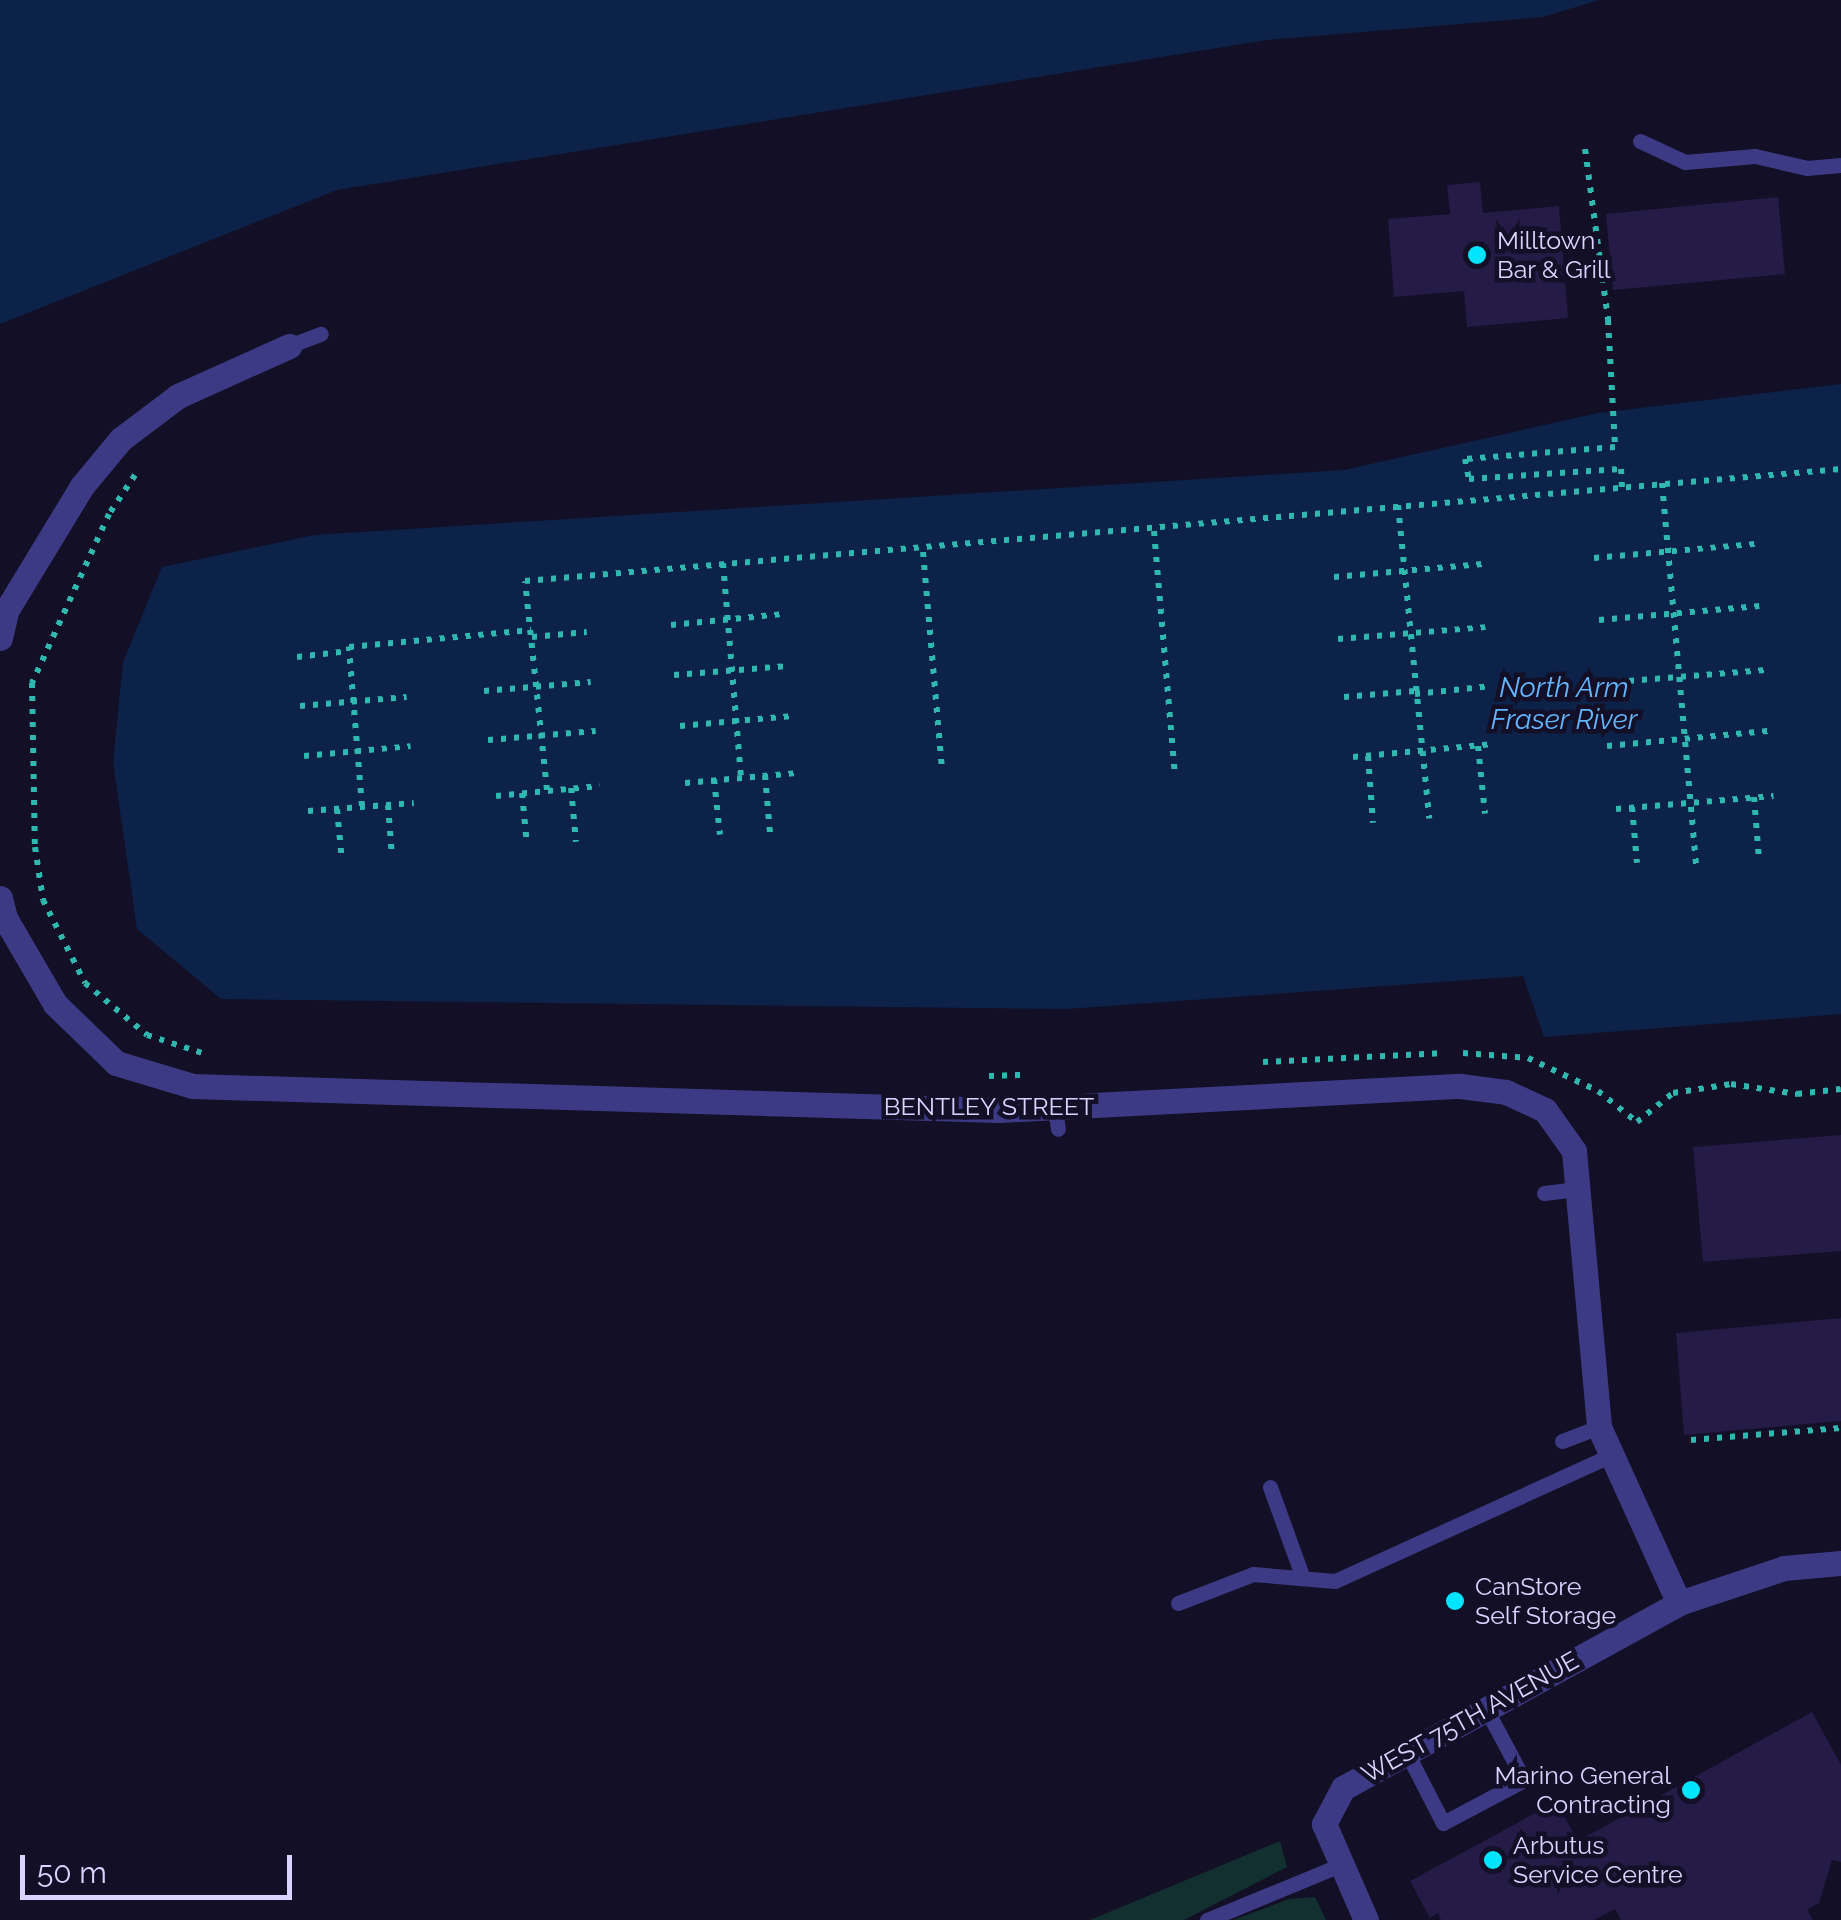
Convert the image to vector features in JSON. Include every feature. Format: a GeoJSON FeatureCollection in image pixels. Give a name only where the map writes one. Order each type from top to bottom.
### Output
{"type":"FeatureCollection","features":[{"type":"Feature","properties":{"kind":"street"},"geometry":{"type":"LineString","coordinates":[[0,638],[6,611],[113,447],[178,396],[289,346]]}},
{"type":"Feature","properties":{"kind":"street","name":"BENTLEY STREET"},"geometry":{"type":"LineString","coordinates":[[0,898],[5,918],[56,1004],[116,1063],[192,1086],[1056,1118],[1460,1086],[1506,1092],[1546,1110],[1574,1150],[1599,1427],[1679,1603]]}},
{"type":"Feature","properties":{"kind":"street","name":"WEST 75TH AVENUE"},"geometry":{"type":"LineString","coordinates":[[1338,1866],[1324,1824],[1330,1803],[1406,1751],[1679,1603],[1784,1568],[1841,1563]]}},
{"type":"Feature","properties":{"kind":"street"},"geometry":{"type":"LineString","coordinates":[[1338,1866],[1366,1920]]}},
{"type":"Feature","properties":{"kind":"lane"},"geometry":{"type":"LineString","coordinates":[[1640,141],[1685,162],[1755,156],[1807,168],[1841,165]]}},
{"type":"Feature","properties":{"kind":"lane"},"geometry":{"type":"LineString","coordinates":[[289,346],[321,334]]}},
{"type":"Feature","properties":{"kind":"lane"},"geometry":{"type":"LineString","coordinates":[[1544,1194],[1577,1189]]}},
{"type":"Feature","properties":{"kind":"lane"},"geometry":{"type":"LineString","coordinates":[[1562,1441],[1599,1427]]}},
{"type":"Feature","properties":{"kind":"lane"},"geometry":{"type":"LineString","coordinates":[[1178,1603],[1253,1574],[1336,1580],[1611,1455]]}},
{"type":"Feature","properties":{"kind":"lane"},"geometry":{"type":"LineString","coordinates":[[1270,1487],[1304,1578]]}},
{"type":"Feature","properties":{"kind":"lane"},"geometry":{"type":"LineString","coordinates":[[1406,1751],[1444,1823],[1524,1780],[1485,1707]]}},
{"type":"Feature","properties":{"kind":"lane"},"geometry":{"type":"LineString","coordinates":[[1207,1920],[1338,1866]]}},
{"type":"Feature","properties":{"kind":"path"},"geometry":{"type":"LineString","coordinates":[[1585,150],[1608,320],[1615,448],[1465,459],[1469,479],[1621,469],[1622,488]]}},
{"type":"Feature","properties":{"kind":"path"},"geometry":{"type":"LineString","coordinates":[[113,447],[135,475],[108,514],[32,683],[30,784],[40,882],[62,948],[114,1012],[147,1034],[215,1055]]}},
{"type":"Feature","properties":{"kind":"path"},"geometry":{"type":"LineString","coordinates":[[546,790],[526,581],[923,552],[1398,505],[1841,469]]}},
{"type":"Feature","properties":{"kind":"path"},"geometry":{"type":"LineString","coordinates":[[1662,484],[1696,865]]}},
{"type":"Feature","properties":{"kind":"path"},"geometry":{"type":"LineString","coordinates":[[1398,505],[1429,818]]}},
{"type":"Feature","properties":{"kind":"path"},"geometry":{"type":"LineString","coordinates":[[1154,532],[1175,774]]}},
{"type":"Feature","properties":{"kind":"path"},"geometry":{"type":"LineString","coordinates":[[1594,558],[1755,544]]}},
{"type":"Feature","properties":{"kind":"path"},"geometry":{"type":"LineString","coordinates":[[923,552],[942,770]]}},
{"type":"Feature","properties":{"kind":"path"},"geometry":{"type":"LineString","coordinates":[[722,564],[740,777]]}},
{"type":"Feature","properties":{"kind":"path"},"geometry":{"type":"LineString","coordinates":[[1334,577],[1482,564]]}},
{"type":"Feature","properties":{"kind":"path"},"geometry":{"type":"LineString","coordinates":[[1599,620],[1759,606]]}},
{"type":"Feature","properties":{"kind":"path"},"geometry":{"type":"LineString","coordinates":[[670,624],[784,614]]}},
{"type":"Feature","properties":{"kind":"path"},"geometry":{"type":"LineString","coordinates":[[1338,639],[1486,626]]}},
{"type":"Feature","properties":{"kind":"path"},"geometry":{"type":"LineString","coordinates":[[297,657],[587,632]]}},
{"type":"Feature","properties":{"kind":"path"},"geometry":{"type":"LineString","coordinates":[[349,652],[362,806]]}},
{"type":"Feature","properties":{"kind":"path"},"geometry":{"type":"LineString","coordinates":[[674,675],[788,666]]}},
{"type":"Feature","properties":{"kind":"path"},"geometry":{"type":"LineString","coordinates":[[1604,683],[1765,670]]}},
{"type":"Feature","properties":{"kind":"path"},"geometry":{"type":"LineString","coordinates":[[484,691],[591,682]]}},
{"type":"Feature","properties":{"kind":"path"},"geometry":{"type":"LineString","coordinates":[[1344,697],[1492,686]]}},
{"type":"Feature","properties":{"kind":"path"},"geometry":{"type":"LineString","coordinates":[[300,706],[407,697]]}},
{"type":"Feature","properties":{"kind":"path"},"geometry":{"type":"LineString","coordinates":[[680,726],[793,716]]}},
{"type":"Feature","properties":{"kind":"path"},"geometry":{"type":"LineString","coordinates":[[488,740],[596,731]]}},
{"type":"Feature","properties":{"kind":"path"},"geometry":{"type":"LineString","coordinates":[[1607,746],[1770,731]]}},
{"type":"Feature","properties":{"kind":"path"},"geometry":{"type":"LineString","coordinates":[[1353,757],[1494,744]]}},
{"type":"Feature","properties":{"kind":"path"},"geometry":{"type":"LineString","coordinates":[[304,756],[411,746]]}},
{"type":"Feature","properties":{"kind":"path"},"geometry":{"type":"LineString","coordinates":[[1478,746],[1486,814]]}},
{"type":"Feature","properties":{"kind":"path"},"geometry":{"type":"LineString","coordinates":[[1368,756],[1373,822]]}},
{"type":"Feature","properties":{"kind":"path"},"geometry":{"type":"LineString","coordinates":[[685,783],[796,773]]}},
{"type":"Feature","properties":{"kind":"path"},"geometry":{"type":"LineString","coordinates":[[765,775],[770,832]]}},
{"type":"Feature","properties":{"kind":"path"},"geometry":{"type":"LineString","coordinates":[[714,779],[720,834]]}},
{"type":"Feature","properties":{"kind":"path"},"geometry":{"type":"LineString","coordinates":[[496,796],[600,786]]}},
{"type":"Feature","properties":{"kind":"path"},"geometry":{"type":"LineString","coordinates":[[571,788],[576,842]]}},
{"type":"Feature","properties":{"kind":"path"},"geometry":{"type":"LineString","coordinates":[[522,793],[527,845]]}},
{"type":"Feature","properties":{"kind":"path"},"geometry":{"type":"LineString","coordinates":[[1616,809],[1773,796]]}},
{"type":"Feature","properties":{"kind":"path"},"geometry":{"type":"LineString","coordinates":[[1754,798],[1759,860]]}},
{"type":"Feature","properties":{"kind":"path"},"geometry":{"type":"LineString","coordinates":[[308,811],[414,803]]}},
{"type":"Feature","properties":{"kind":"path"},"geometry":{"type":"LineString","coordinates":[[388,805],[392,858]]}},
{"type":"Feature","properties":{"kind":"path"},"geometry":{"type":"LineString","coordinates":[[1632,807],[1637,864]]}},
{"type":"Feature","properties":{"kind":"path"},"geometry":{"type":"LineString","coordinates":[[338,808],[342,861]]}},
{"type":"Feature","properties":{"kind":"path"},"geometry":{"type":"LineString","coordinates":[[1248,1064],[1354,1053],[1508,1052],[1598,1091],[1637,1122],[1673,1093],[1731,1084],[1798,1094],[1841,1089]]}},
{"type":"Feature","properties":{"kind":"path"},"geometry":{"type":"LineString","coordinates":[[976,1076],[1035,1074]]}},
{"type":"Feature","properties":{"kind":"path"},"geometry":{"type":"LineString","coordinates":[[1690,1440],[1841,1428]]}},
{"type":"Feature","properties":{"kind":"green space"},"geometry":{"type":"Polygon","coordinates":[[[1280,1841],[1287,1867],[1184,1920],[1090,1920],[1280,1841]]]}},
{"type":"Feature","properties":{"kind":"green space"},"geometry":{"type":"Polygon","coordinates":[[[1315,1897],[1326,1920],[1233,1920],[1289,1899],[1315,1897]]]}},
{"type":"Feature","properties":{"kind":"water"},"geometry":{"type":"Polygon","coordinates":[[[0,0],[1599,0],[1543,17],[1267,40],[337,190],[0,324],[0,0]]]}},
{"type":"Feature","properties":{"kind":"water","name":"North Arm Fraser River"},"geometry":{"type":"Polygon","coordinates":[[[1841,384],[1841,1014],[1544,1037],[1523,976],[1067,1009],[221,999],[137,929],[113,762],[123,662],[162,567],[314,535],[1344,470],[1598,413],[1841,384]]]}},
{"type":"Feature","properties":{"kind":"building","name":"Milltown Bar & Grill"},"geometry":{"type":"Polygon","coordinates":[[[1480,182],[1483,213],[1559,206],[1568,318],[1467,327],[1464,291],[1394,297],[1388,219],[1450,214],[1447,185],[1480,182]]]}},
{"type":"Feature","properties":{"kind":"building"},"geometry":{"type":"Polygon","coordinates":[[[1778,197],[1785,274],[1613,290],[1606,214],[1778,197]]]}},
{"type":"Feature","properties":{"kind":"building"},"geometry":{"type":"Polygon","coordinates":[[[1841,1135],[1841,1251],[1703,1262],[1693,1147],[1841,1135]]]}},
{"type":"Feature","properties":{"kind":"building"},"geometry":{"type":"Polygon","coordinates":[[[1841,1318],[1841,1421],[1684,1435],[1676,1333],[1841,1318]]]}},
{"type":"Feature","properties":{"kind":"building"},"geometry":{"type":"Polygon","coordinates":[[[1812,1712],[1841,1765],[1841,1862],[1832,1860],[1819,1903],[1807,1910],[1813,1920],[1621,1920],[1615,1909],[1594,1920],[1441,1920],[1438,1913],[1430,1918],[1410,1881],[1556,1802],[1578,1841],[1812,1712]]]}},
{"type":"Feature","properties":{"kind":"place","name":"Milltown Bar & Grill"},"geometry":{"type":"Point","coordinates":[1477,255]}},
{"type":"Feature","properties":{"kind":"place","name":"CanStore Self Storage"},"geometry":{"type":"Point","coordinates":[1455,1601]}},
{"type":"Feature","properties":{"kind":"place","name":"Marino General Contracting"},"geometry":{"type":"Point","coordinates":[1691,1790]}},
{"type":"Feature","properties":{"kind":"place","name":"Arbutus Service Centre"},"geometry":{"type":"Point","coordinates":[1493,1860]}}]}
